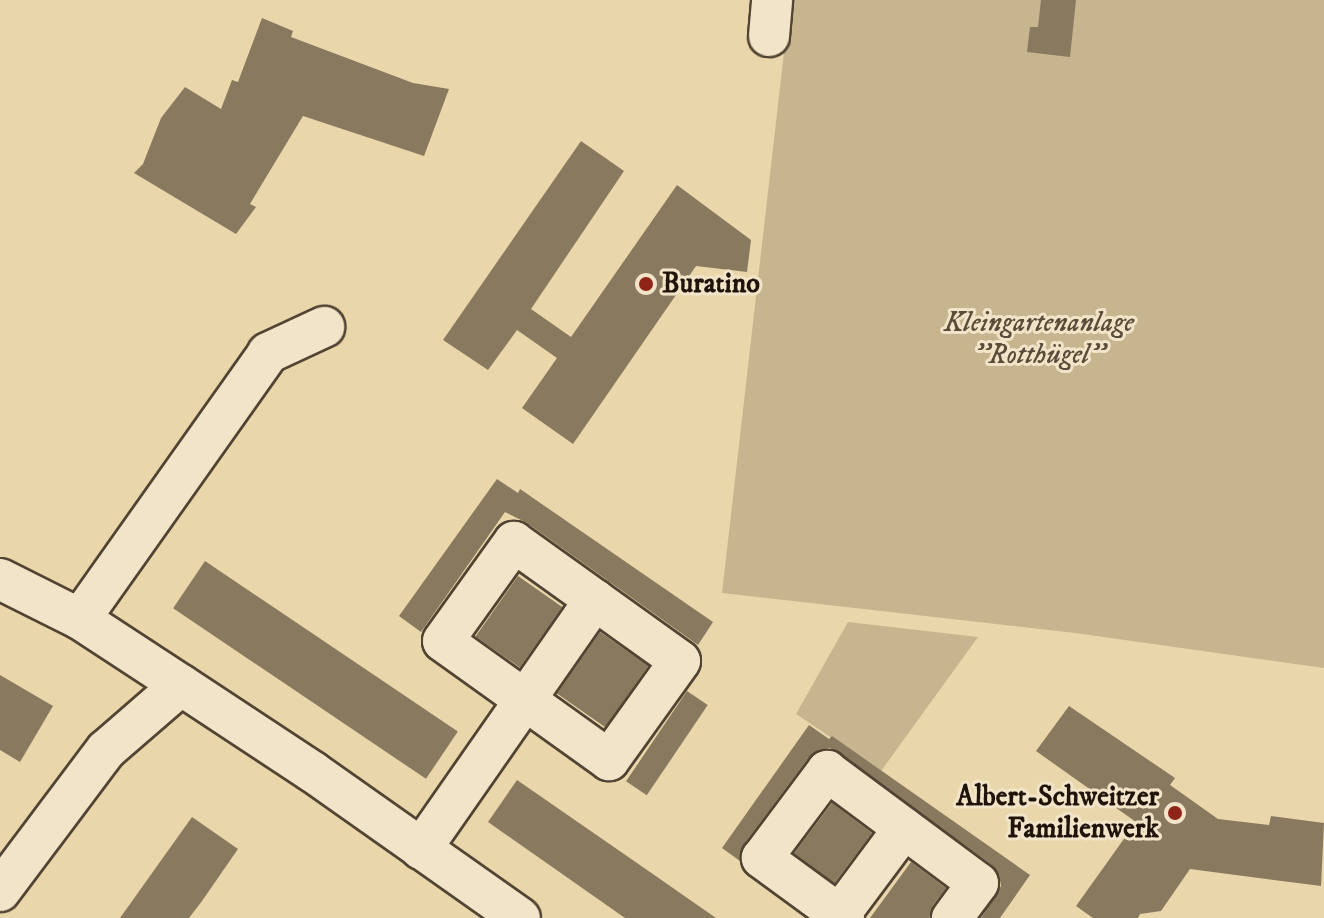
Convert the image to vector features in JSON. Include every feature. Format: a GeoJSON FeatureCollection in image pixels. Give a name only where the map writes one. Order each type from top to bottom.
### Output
{"type":"FeatureCollection","features":[{"type":"Feature","properties":{"kind":"street"},"geometry":{"type":"LineString","coordinates":[[80,619],[268,353],[324,327]]}},
{"type":"Feature","properties":{"kind":"street"},"geometry":{"type":"LineString","coordinates":[[514,542],[595,600],[680,661],[609,760],[443,641],[514,542]]}},
{"type":"Feature","properties":{"kind":"street"},"geometry":{"type":"LineString","coordinates":[[0,579],[80,619],[520,918]]}},
{"type":"Feature","properties":{"kind":"street"},"geometry":{"type":"LineString","coordinates":[[421,849],[595,600]]}},
{"type":"Feature","properties":{"kind":"street"},"geometry":{"type":"LineString","coordinates":[[0,891],[106,750],[181,685]]}},
{"type":"Feature","properties":{"kind":"street"},"geometry":{"type":"LineString","coordinates":[[904,828],[840,917],[762,858],[827,771],[904,828],[978,883],[952,918]]}},
{"type":"Feature","properties":{"kind":"green space","name":"Kleingartenanlage ''Rotthügel''"},"geometry":{"type":"Polygon","coordinates":[[[790,0],[1324,0],[1324,668],[1075,633],[722,593],[790,0]]]}},
{"type":"Feature","properties":{"kind":"green space"},"geometry":{"type":"Polygon","coordinates":[[[848,622],[978,637],[881,771],[796,714],[848,622]]]}},
{"type":"Feature","properties":{"kind":"building"},"geometry":{"type":"Polygon","coordinates":[[[1041,0],[1076,0],[1070,57],[1027,52],[1030,27],[1038,27],[1041,0]]]}},
{"type":"Feature","properties":{"kind":"building"},"geometry":{"type":"Polygon","coordinates":[[[262,18],[293,31],[291,37],[413,83],[449,89],[424,156],[303,116],[250,204],[256,207],[236,234],[134,173],[143,164],[161,118],[185,87],[221,109],[232,80],[238,82],[262,18]]]}},
{"type":"Feature","properties":{"kind":"building","name":"Buratino"},"geometry":{"type":"Polygon","coordinates":[[[581,141],[624,171],[531,309],[571,337],[677,185],[751,240],[747,272],[696,266],[573,444],[522,408],[557,358],[517,330],[488,370],[443,340],[581,141]]]}},
{"type":"Feature","properties":{"kind":"building"},"geometry":{"type":"Polygon","coordinates":[[[497,479],[518,493],[520,489],[713,622],[698,645],[527,523],[505,512],[421,632],[399,616],[497,479]]]}},
{"type":"Feature","properties":{"kind":"building"},"geometry":{"type":"Polygon","coordinates":[[[205,561],[458,732],[426,779],[173,608],[205,561]]]}},
{"type":"Feature","properties":{"kind":"building"},"geometry":{"type":"Polygon","coordinates":[[[518,576],[562,607],[520,668],[476,637],[518,576]]]}},
{"type":"Feature","properties":{"kind":"building"},"geometry":{"type":"Polygon","coordinates":[[[600,632],[648,666],[605,727],[557,693],[600,632]]]}},
{"type":"Feature","properties":{"kind":"building"},"geometry":{"type":"Polygon","coordinates":[[[0,675],[53,706],[20,762],[0,750],[0,675]]]}},
{"type":"Feature","properties":{"kind":"building"},"geometry":{"type":"Polygon","coordinates":[[[687,691],[708,705],[647,795],[626,781],[687,691]]]}},
{"type":"Feature","properties":{"kind":"building","name":"Albert-Schweitzer Familienwerk"},"geometry":{"type":"Polygon","coordinates":[[[1069,706],[1175,778],[1170,785],[1218,819],[1269,825],[1271,816],[1324,823],[1321,886],[1190,869],[1161,911],[1140,914],[1138,918],[1093,918],[1076,906],[1136,822],[1036,751],[1069,706]]]}},
{"type":"Feature","properties":{"kind":"building"},"geometry":{"type":"Polygon","coordinates":[[[809,725],[829,739],[832,736],[1030,875],[1000,918],[981,918],[1001,886],[999,875],[992,865],[830,748],[819,750],[809,757],[744,844],[740,861],[722,848],[809,725]]]}},
{"type":"Feature","properties":{"kind":"building"},"geometry":{"type":"Polygon","coordinates":[[[517,780],[716,918],[625,918],[488,822],[517,780]]]}},
{"type":"Feature","properties":{"kind":"building"},"geometry":{"type":"Polygon","coordinates":[[[832,803],[872,833],[834,883],[794,853],[832,803]]]}},
{"type":"Feature","properties":{"kind":"building"},"geometry":{"type":"Polygon","coordinates":[[[192,817],[238,849],[202,901],[189,918],[120,918],[192,817]]]}},
{"type":"Feature","properties":{"kind":"building"},"geometry":{"type":"Polygon","coordinates":[[[911,862],[946,888],[933,905],[929,918],[870,918],[911,862]]]}},
{"type":"Feature","properties":{"kind":"place","name":"Buratino"},"geometry":{"type":"Point","coordinates":[646,284]}},
{"type":"Feature","properties":{"kind":"place","name":"Albert-Schweitzer Familienwerk"},"geometry":{"type":"Point","coordinates":[1175,813]}}]}
